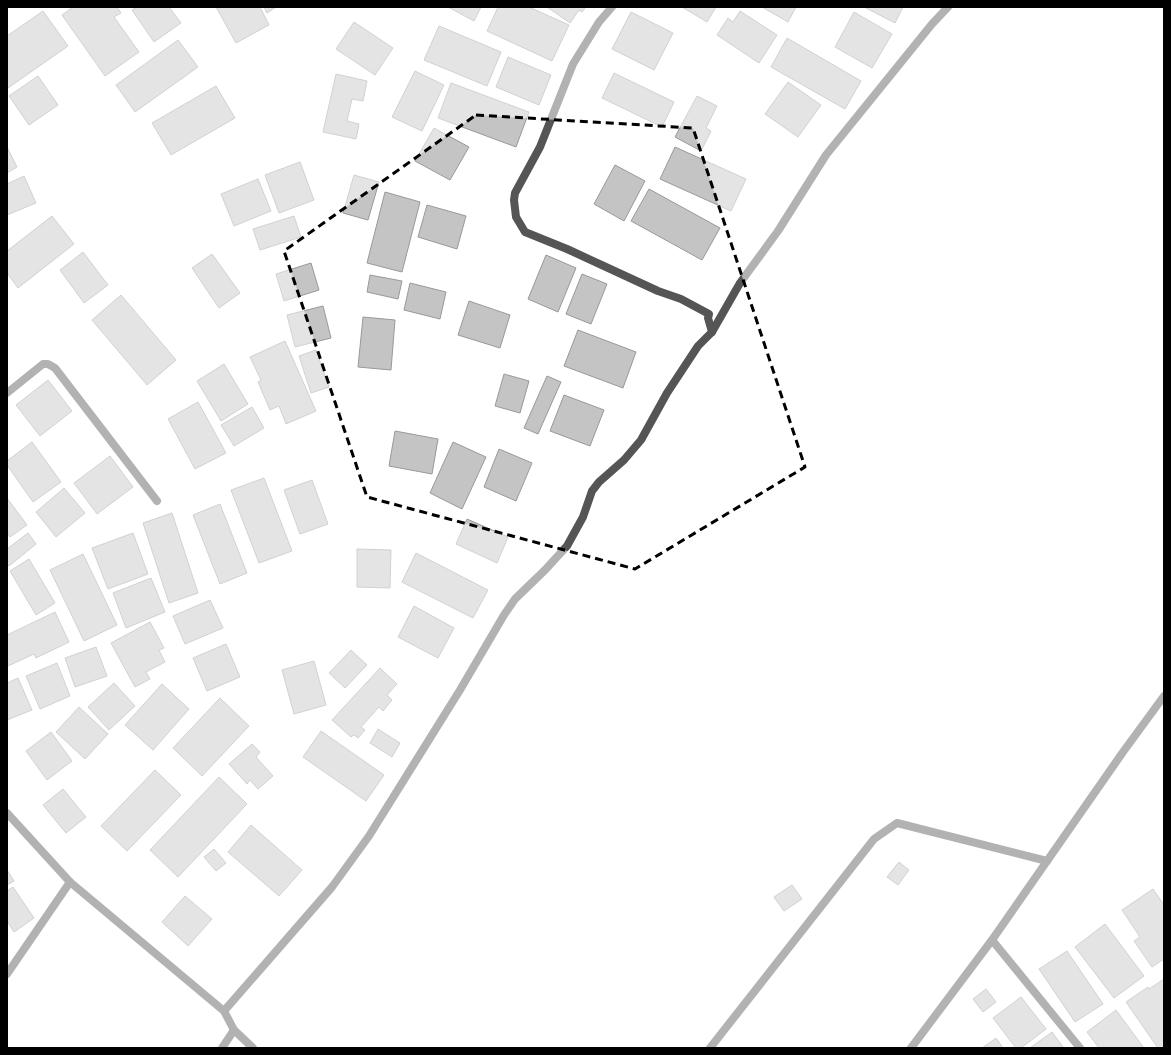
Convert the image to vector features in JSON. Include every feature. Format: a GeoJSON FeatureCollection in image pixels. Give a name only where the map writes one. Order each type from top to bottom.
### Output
{"type":"FeatureCollection","features":[{"type":"Feature","properties":{"kind":"street"},"geometry":{"type":"LineString","coordinates":[[612,7],[599,22],[573,64],[540,147],[515,193],[514,200],[516,217],[525,232],[567,248],[658,291],[682,299],[709,314],[708,318],[712,332]]}},
{"type":"Feature","properties":{"kind":"street"},"geometry":{"type":"LineString","coordinates":[[224,1010],[332,887],[364,842],[460,690],[515,599],[546,570],[567,546],[583,517],[592,492],[599,482],[624,460],[641,440],[667,393],[698,346],[712,332],[740,283],[778,231],[826,156],[932,24],[948,7]]}},
{"type":"Feature","properties":{"kind":"street"},"geometry":{"type":"LineString","coordinates":[[7,393],[43,364],[48,364],[55,368],[157,501]]}},
{"type":"Feature","properties":{"kind":"street"},"geometry":{"type":"LineString","coordinates":[[911,1048],[992,940],[1123,752],[1164,696]]}},
{"type":"Feature","properties":{"kind":"street"},"geometry":{"type":"LineString","coordinates":[[7,813],[70,882],[224,1010],[234,1030],[253,1048]]}},
{"type":"Feature","properties":{"kind":"street"},"geometry":{"type":"LineString","coordinates":[[710,1048],[874,839],[897,823],[1048,861]]}},
{"type":"Feature","properties":{"kind":"street"},"geometry":{"type":"LineString","coordinates":[[7,974],[70,882]]}},
{"type":"Feature","properties":{"kind":"street"},"geometry":{"type":"LineString","coordinates":[[992,940],[1080,1048]]}},
{"type":"Feature","properties":{"kind":"street"},"geometry":{"type":"LineString","coordinates":[[222,1048],[234,1030]]}},
{"type":"Feature","properties":{"kind":"highlighted area"},"geometry":{"type":"Polygon","coordinates":[[[476,115],[693,128],[805,467],[635,569],[367,497],[284,251],[476,115]]]}},
{"type":"Feature","properties":{"kind":"building"},"geometry":{"type":"Polygon","coordinates":[[[73,7],[117,7],[121,13],[114,17],[139,52],[105,76],[62,15],[73,7]]]}},
{"type":"Feature","properties":{"kind":"building"},"geometry":{"type":"Polygon","coordinates":[[[137,7],[169,7],[181,23],[154,42],[132,10],[137,7]]]}},
{"type":"Feature","properties":{"kind":"building"},"geometry":{"type":"Polygon","coordinates":[[[216,7],[260,7],[269,25],[236,43],[216,7]]]}},
{"type":"Feature","properties":{"kind":"building"},"geometry":{"type":"Polygon","coordinates":[[[264,7],[276,7],[267,13],[264,7]]]}},
{"type":"Feature","properties":{"kind":"building"},"geometry":{"type":"Polygon","coordinates":[[[448,7],[481,7],[474,21],[448,7]]]}},
{"type":"Feature","properties":{"kind":"building"},"geometry":{"type":"Polygon","coordinates":[[[498,7],[529,7],[569,25],[552,61],[487,31],[498,7]]]}},
{"type":"Feature","properties":{"kind":"building"},"geometry":{"type":"Polygon","coordinates":[[[547,7],[586,7],[582,12],[579,10],[570,23],[547,7]]]}},
{"type":"Feature","properties":{"kind":"building"},"geometry":{"type":"Polygon","coordinates":[[[682,7],[716,7],[707,22],[682,7]]]}},
{"type":"Feature","properties":{"kind":"building"},"geometry":{"type":"Polygon","coordinates":[[[762,7],[796,7],[788,22],[762,7]]]}},
{"type":"Feature","properties":{"kind":"building"},"geometry":{"type":"Polygon","coordinates":[[[864,7],[903,7],[895,23],[864,7]]]}},
{"type":"Feature","properties":{"kind":"building"},"geometry":{"type":"Polygon","coordinates":[[[43,11],[68,46],[8,88],[7,36],[43,11]]]}},
{"type":"Feature","properties":{"kind":"building"},"geometry":{"type":"Polygon","coordinates":[[[740,11],[777,35],[759,63],[717,35],[728,18],[733,22],[740,11]]]}},
{"type":"Feature","properties":{"kind":"building"},"geometry":{"type":"Polygon","coordinates":[[[631,12],[673,33],[654,70],[612,49],[631,12]]]}},
{"type":"Feature","properties":{"kind":"building"},"geometry":{"type":"Polygon","coordinates":[[[854,12],[892,34],[872,68],[835,47],[854,12]]]}},
{"type":"Feature","properties":{"kind":"building"},"geometry":{"type":"Polygon","coordinates":[[[354,22],[393,48],[375,75],[336,49],[354,22]]]}},
{"type":"Feature","properties":{"kind":"building"},"geometry":{"type":"Polygon","coordinates":[[[439,26],[501,52],[487,86],[424,60],[439,26]]]}},
{"type":"Feature","properties":{"kind":"building"},"geometry":{"type":"Polygon","coordinates":[[[787,38],[861,81],[845,109],[771,67],[787,38]]]}},
{"type":"Feature","properties":{"kind":"building"},"geometry":{"type":"Polygon","coordinates":[[[178,40],[198,67],[135,112],[116,85],[178,40]]]}},
{"type":"Feature","properties":{"kind":"building"},"geometry":{"type":"Polygon","coordinates":[[[508,57],[551,75],[539,105],[496,87],[508,57]]]}},
{"type":"Feature","properties":{"kind":"building"},"geometry":{"type":"Polygon","coordinates":[[[415,71],[444,85],[422,131],[392,117],[415,71]]]}},
{"type":"Feature","properties":{"kind":"building"},"geometry":{"type":"Polygon","coordinates":[[[614,73],[674,102],[662,127],[602,98],[614,73]]]}},
{"type":"Feature","properties":{"kind":"building"},"geometry":{"type":"Polygon","coordinates":[[[336,74],[367,81],[363,101],[352,99],[347,121],[359,124],[356,139],[323,132],[336,74]]]}},
{"type":"Feature","properties":{"kind":"building"},"geometry":{"type":"Polygon","coordinates":[[[38,76],[58,105],[29,125],[9,96],[38,76]]]}},
{"type":"Feature","properties":{"kind":"building"},"geometry":{"type":"Polygon","coordinates":[[[788,82],[821,105],[798,137],[765,114],[788,82]]]}},
{"type":"Feature","properties":{"kind":"building"},"geometry":{"type":"Polygon","coordinates":[[[451,83],[529,112],[516,147],[438,118],[451,83]]]}},
{"type":"Feature","properties":{"kind":"building"},"geometry":{"type":"Polygon","coordinates":[[[216,86],[235,118],[171,155],[152,123],[216,86]]]}},
{"type":"Feature","properties":{"kind":"building"},"geometry":{"type":"Polygon","coordinates":[[[697,96],[717,106],[706,128],[711,131],[701,151],[675,137],[697,96]]]}},
{"type":"Feature","properties":{"kind":"building"},"geometry":{"type":"Polygon","coordinates":[[[434,128],[469,147],[450,180],[415,161],[434,128]]]}},
{"type":"Feature","properties":{"kind":"building"},"geometry":{"type":"Polygon","coordinates":[[[7,147],[17,167],[7,173],[7,147]]]}},
{"type":"Feature","properties":{"kind":"building"},"geometry":{"type":"Polygon","coordinates":[[[675,147],[746,179],[731,211],[660,179],[675,147]]]}},
{"type":"Feature","properties":{"kind":"building"},"geometry":{"type":"Polygon","coordinates":[[[300,162],[314,200],[279,213],[265,175],[300,162]]]}},
{"type":"Feature","properties":{"kind":"building"},"geometry":{"type":"Polygon","coordinates":[[[615,165],[645,181],[624,221],[594,204],[615,165]]]}},
{"type":"Feature","properties":{"kind":"building"},"geometry":{"type":"Polygon","coordinates":[[[354,175],[379,182],[368,220],[343,213],[354,175]]]}},
{"type":"Feature","properties":{"kind":"building"},"geometry":{"type":"Polygon","coordinates":[[[24,176],[36,203],[7,215],[7,184],[24,176]]]}},
{"type":"Feature","properties":{"kind":"building"},"geometry":{"type":"Polygon","coordinates":[[[258,179],[271,211],[234,226],[221,194],[258,179]]]}},
{"type":"Feature","properties":{"kind":"building"},"geometry":{"type":"Polygon","coordinates":[[[649,189],[720,228],[702,260],[631,221],[649,189]]]}},
{"type":"Feature","properties":{"kind":"building"},"geometry":{"type":"Polygon","coordinates":[[[385,192],[420,202],[402,272],[367,263],[385,192]]]}},
{"type":"Feature","properties":{"kind":"building"},"geometry":{"type":"Polygon","coordinates":[[[427,205],[466,216],[457,249],[418,237],[427,205]]]}},
{"type":"Feature","properties":{"kind":"building"},"geometry":{"type":"Polygon","coordinates":[[[52,216],[74,244],[18,288],[7,273],[7,251],[52,216]]]}},
{"type":"Feature","properties":{"kind":"building"},"geometry":{"type":"Polygon","coordinates":[[[294,216],[301,237],[260,250],[253,229],[294,216]]]}},
{"type":"Feature","properties":{"kind":"building"},"geometry":{"type":"Polygon","coordinates":[[[83,252],[108,285],[84,303],[60,270],[83,252]]]}},
{"type":"Feature","properties":{"kind":"building"},"geometry":{"type":"Polygon","coordinates":[[[212,254],[240,293],[219,308],[192,268],[212,254]]]}},
{"type":"Feature","properties":{"kind":"building"},"geometry":{"type":"Polygon","coordinates":[[[546,255],[576,268],[558,312],[528,299],[546,255]]]}},
{"type":"Feature","properties":{"kind":"building"},"geometry":{"type":"Polygon","coordinates":[[[311,263],[319,290],[284,301],[276,274],[311,263]]]}},
{"type":"Feature","properties":{"kind":"building"},"geometry":{"type":"Polygon","coordinates":[[[582,274],[607,284],[591,324],[566,314],[582,274]]]}},
{"type":"Feature","properties":{"kind":"building"},"geometry":{"type":"Polygon","coordinates":[[[370,275],[402,281],[398,299],[367,292],[370,275]]]}},
{"type":"Feature","properties":{"kind":"building"},"geometry":{"type":"Polygon","coordinates":[[[410,283],[446,292],[440,319],[404,310],[410,283]]]}},
{"type":"Feature","properties":{"kind":"building"},"geometry":{"type":"Polygon","coordinates":[[[121,295],[176,360],[147,385],[92,320],[121,295]]]}},
{"type":"Feature","properties":{"kind":"building"},"geometry":{"type":"Polygon","coordinates":[[[469,301],[510,315],[500,348],[458,335],[469,301]]]}},
{"type":"Feature","properties":{"kind":"building"},"geometry":{"type":"Polygon","coordinates":[[[323,306],[331,338],[295,347],[287,315],[323,306]]]}},
{"type":"Feature","properties":{"kind":"building"},"geometry":{"type":"Polygon","coordinates":[[[363,317],[395,320],[391,370],[358,367],[363,317]]]}},
{"type":"Feature","properties":{"kind":"building"},"geometry":{"type":"Polygon","coordinates":[[[578,330],[636,352],[623,388],[564,366],[578,330]]]}},
{"type":"Feature","properties":{"kind":"building"},"geometry":{"type":"Polygon","coordinates":[[[285,341],[316,411],[286,424],[279,406],[270,410],[258,382],[261,380],[250,357],[285,341]]]}},
{"type":"Feature","properties":{"kind":"building"},"geometry":{"type":"Polygon","coordinates":[[[316,350],[329,387],[311,393],[299,356],[316,350]]]}},
{"type":"Feature","properties":{"kind":"building"},"geometry":{"type":"Polygon","coordinates":[[[224,364],[248,404],[221,421],[197,381],[224,364]]]}},
{"type":"Feature","properties":{"kind":"building"},"geometry":{"type":"Polygon","coordinates":[[[504,374],[529,381],[520,413],[495,406],[504,374]]]}},
{"type":"Feature","properties":{"kind":"building"},"geometry":{"type":"Polygon","coordinates":[[[547,376],[561,382],[538,434],[524,428],[547,376]]]}},
{"type":"Feature","properties":{"kind":"building"},"geometry":{"type":"Polygon","coordinates":[[[48,380],[72,411],[40,436],[16,405],[48,380]]]}},
{"type":"Feature","properties":{"kind":"building"},"geometry":{"type":"Polygon","coordinates":[[[564,395],[604,410],[590,446],[550,431],[564,395]]]}},
{"type":"Feature","properties":{"kind":"building"},"geometry":{"type":"Polygon","coordinates":[[[198,402],[226,453],[195,469],[168,419],[198,402]]]}},
{"type":"Feature","properties":{"kind":"building"},"geometry":{"type":"Polygon","coordinates":[[[252,407],[264,428],[234,446],[221,425],[252,407]]]}},
{"type":"Feature","properties":{"kind":"building"},"geometry":{"type":"Polygon","coordinates":[[[395,431],[438,439],[432,474],[389,466],[395,431]]]}},
{"type":"Feature","properties":{"kind":"building"},"geometry":{"type":"Polygon","coordinates":[[[32,442],[61,482],[33,502],[7,465],[7,461],[32,442]]]}},
{"type":"Feature","properties":{"kind":"building"},"geometry":{"type":"Polygon","coordinates":[[[453,442],[486,457],[462,509],[430,493],[453,442]]]}},
{"type":"Feature","properties":{"kind":"building"},"geometry":{"type":"Polygon","coordinates":[[[499,449],[532,463],[516,501],[484,487],[499,449]]]}},
{"type":"Feature","properties":{"kind":"building"},"geometry":{"type":"Polygon","coordinates":[[[110,456],[133,487],[97,514],[74,483],[110,456]]]}},
{"type":"Feature","properties":{"kind":"building"},"geometry":{"type":"Polygon","coordinates":[[[264,478],[292,551],[259,563],[231,490],[264,478]]]}},
{"type":"Feature","properties":{"kind":"building"},"geometry":{"type":"Polygon","coordinates":[[[312,480],[328,524],[300,534],[284,490],[312,480]]]}},
{"type":"Feature","properties":{"kind":"building"},"geometry":{"type":"Polygon","coordinates":[[[64,488],[85,513],[56,537],[36,512],[64,488]]]}},
{"type":"Feature","properties":{"kind":"building"},"geometry":{"type":"Polygon","coordinates":[[[7,498],[27,525],[10,537],[7,533],[7,498]]]}},
{"type":"Feature","properties":{"kind":"building"},"geometry":{"type":"Polygon","coordinates":[[[220,504],[247,573],[220,584],[193,515],[220,504]]]}},
{"type":"Feature","properties":{"kind":"building"},"geometry":{"type":"Polygon","coordinates":[[[172,513],[198,593],[169,603],[143,523],[172,513]]]}},
{"type":"Feature","properties":{"kind":"building"},"geometry":{"type":"Polygon","coordinates":[[[467,519],[508,537],[497,563],[456,544],[467,519]]]}},
{"type":"Feature","properties":{"kind":"building"},"geometry":{"type":"Polygon","coordinates":[[[28,533],[36,544],[9,566],[7,564],[7,549],[28,533]]]}},
{"type":"Feature","properties":{"kind":"building"},"geometry":{"type":"Polygon","coordinates":[[[133,533],[148,574],[108,589],[92,548],[133,533]]]}},
{"type":"Feature","properties":{"kind":"building"},"geometry":{"type":"Polygon","coordinates":[[[357,549],[391,550],[390,588],[357,587],[357,549]]]}},
{"type":"Feature","properties":{"kind":"building"},"geometry":{"type":"Polygon","coordinates":[[[416,553],[488,590],[473,618],[402,582],[416,553]]]}},
{"type":"Feature","properties":{"kind":"building"},"geometry":{"type":"Polygon","coordinates":[[[83,554],[117,625],[84,641],[50,570],[83,554]]]}},
{"type":"Feature","properties":{"kind":"building"},"geometry":{"type":"Polygon","coordinates":[[[29,559],[55,603],[36,615],[10,571],[29,559]]]}},
{"type":"Feature","properties":{"kind":"building"},"geometry":{"type":"Polygon","coordinates":[[[151,578],[165,612],[126,628],[113,593],[151,578]]]}},
{"type":"Feature","properties":{"kind":"building"},"geometry":{"type":"Polygon","coordinates":[[[210,600],[223,628],[185,644],[173,616],[210,600]]]}},
{"type":"Feature","properties":{"kind":"building"},"geometry":{"type":"Polygon","coordinates":[[[414,606],[454,628],[438,658],[398,637],[414,606]]]}},
{"type":"Feature","properties":{"kind":"building"},"geometry":{"type":"Polygon","coordinates":[[[55,612],[69,642],[36,658],[34,654],[8,666],[7,635],[55,612]]]}},
{"type":"Feature","properties":{"kind":"building"},"geometry":{"type":"Polygon","coordinates":[[[150,622],[164,648],[159,650],[165,662],[146,672],[150,679],[135,687],[111,643],[150,622]]]}},
{"type":"Feature","properties":{"kind":"building"},"geometry":{"type":"Polygon","coordinates":[[[226,644],[240,677],[207,691],[193,658],[226,644]]]}},
{"type":"Feature","properties":{"kind":"building"},"geometry":{"type":"Polygon","coordinates":[[[96,647],[107,676],[75,687],[65,658],[96,647]]]}},
{"type":"Feature","properties":{"kind":"building"},"geometry":{"type":"Polygon","coordinates":[[[351,650],[367,665],[345,688],[329,673],[351,650]]]}},
{"type":"Feature","properties":{"kind":"building"},"geometry":{"type":"Polygon","coordinates":[[[314,661],[326,705],[294,714],[282,670],[314,661]]]}},
{"type":"Feature","properties":{"kind":"building"},"geometry":{"type":"Polygon","coordinates":[[[57,663],[70,696],[40,709],[26,676],[57,663]]]}},
{"type":"Feature","properties":{"kind":"building"},"geometry":{"type":"Polygon","coordinates":[[[380,668],[397,684],[387,695],[392,700],[383,711],[379,707],[361,727],[365,730],[358,738],[354,735],[351,737],[332,720],[380,668]]]}},
{"type":"Feature","properties":{"kind":"building"},"geometry":{"type":"Polygon","coordinates":[[[18,678],[32,710],[7,720],[7,683],[18,678]]]}},
{"type":"Feature","properties":{"kind":"building"},"geometry":{"type":"Polygon","coordinates":[[[114,683],[135,706],[109,730],[88,707],[114,683]]]}},
{"type":"Feature","properties":{"kind":"building"},"geometry":{"type":"Polygon","coordinates":[[[162,684],[189,709],[153,750],[125,725],[162,684]]]}},
{"type":"Feature","properties":{"kind":"building"},"geometry":{"type":"Polygon","coordinates":[[[220,698],[249,726],[202,776],[173,748],[220,698]]]}},
{"type":"Feature","properties":{"kind":"building"},"geometry":{"type":"Polygon","coordinates":[[[79,707],[108,734],[85,759],[56,732],[79,707]]]}},
{"type":"Feature","properties":{"kind":"building"},"geometry":{"type":"Polygon","coordinates":[[[378,729],[400,743],[392,757],[370,743],[378,729]]]}},
{"type":"Feature","properties":{"kind":"building"},"geometry":{"type":"Polygon","coordinates":[[[321,731],[384,775],[366,801],[303,757],[321,731]]]}},
{"type":"Feature","properties":{"kind":"building"},"geometry":{"type":"Polygon","coordinates":[[[51,732],[72,761],[47,780],[26,751],[51,732]]]}},
{"type":"Feature","properties":{"kind":"building"},"geometry":{"type":"Polygon","coordinates":[[[252,744],[260,752],[256,757],[273,776],[258,789],[250,780],[247,784],[229,764],[252,744]]]}},
{"type":"Feature","properties":{"kind":"building"},"geometry":{"type":"Polygon","coordinates":[[[155,770],[181,795],[127,851],[101,826],[155,770]]]}},
{"type":"Feature","properties":{"kind":"building"},"geometry":{"type":"Polygon","coordinates":[[[219,777],[247,804],[178,877],[150,850],[219,777]]]}},
{"type":"Feature","properties":{"kind":"building"},"geometry":{"type":"Polygon","coordinates":[[[63,789],[86,817],[66,833],[43,805],[63,789]]]}},
{"type":"Feature","properties":{"kind":"building"},"geometry":{"type":"Polygon","coordinates":[[[251,825],[302,870],[279,896],[228,852],[251,825]]]}},
{"type":"Feature","properties":{"kind":"building"},"geometry":{"type":"Polygon","coordinates":[[[214,849],[226,863],[216,871],[204,857],[214,849]]]}},
{"type":"Feature","properties":{"kind":"building"},"geometry":{"type":"Polygon","coordinates":[[[899,862],[909,870],[898,885],[887,877],[899,862]]]}},
{"type":"Feature","properties":{"kind":"building"},"geometry":{"type":"Polygon","coordinates":[[[7,870],[14,881],[7,885],[7,870]]]}},
{"type":"Feature","properties":{"kind":"building"},"geometry":{"type":"Polygon","coordinates":[[[792,885],[802,899],[784,911],[774,897],[792,885]]]}},
{"type":"Feature","properties":{"kind":"building"},"geometry":{"type":"Polygon","coordinates":[[[13,887],[34,918],[14,932],[7,921],[7,891],[13,887]]]}},
{"type":"Feature","properties":{"kind":"building"},"geometry":{"type":"Polygon","coordinates":[[[1153,889],[1164,905],[1164,959],[1152,967],[1134,941],[1140,937],[1122,910],[1153,889]]]}},
{"type":"Feature","properties":{"kind":"building"},"geometry":{"type":"Polygon","coordinates":[[[185,896],[212,919],[188,946],[162,922],[185,896]]]}},
{"type":"Feature","properties":{"kind":"building"},"geometry":{"type":"Polygon","coordinates":[[[1105,924],[1144,976],[1114,998],[1075,947],[1105,924]]]}},
{"type":"Feature","properties":{"kind":"building"},"geometry":{"type":"Polygon","coordinates":[[[1067,951],[1103,1004],[1075,1022],[1039,969],[1067,951]]]}},
{"type":"Feature","properties":{"kind":"building"},"geometry":{"type":"Polygon","coordinates":[[[1164,979],[1164,1048],[1158,1048],[1126,1002],[1148,987],[1149,989],[1164,979]]]}},
{"type":"Feature","properties":{"kind":"building"},"geometry":{"type":"Polygon","coordinates":[[[986,989],[996,1002],[983,1012],[973,999],[986,989]]]}},
{"type":"Feature","properties":{"kind":"building"},"geometry":{"type":"Polygon","coordinates":[[[1021,997],[1046,1029],[1021,1048],[1016,1048],[993,1018],[1021,997]]]}},
{"type":"Feature","properties":{"kind":"building"},"geometry":{"type":"Polygon","coordinates":[[[1116,1010],[1144,1048],[1099,1048],[1087,1032],[1116,1010]]]}},
{"type":"Feature","properties":{"kind":"building"},"geometry":{"type":"Polygon","coordinates":[[[1052,1032],[1063,1047],[1062,1048],[1030,1048],[1052,1032]]]}},
{"type":"Feature","properties":{"kind":"building"},"geometry":{"type":"Polygon","coordinates":[[[996,1038],[1003,1048],[982,1048],[996,1038]]]}}]}
